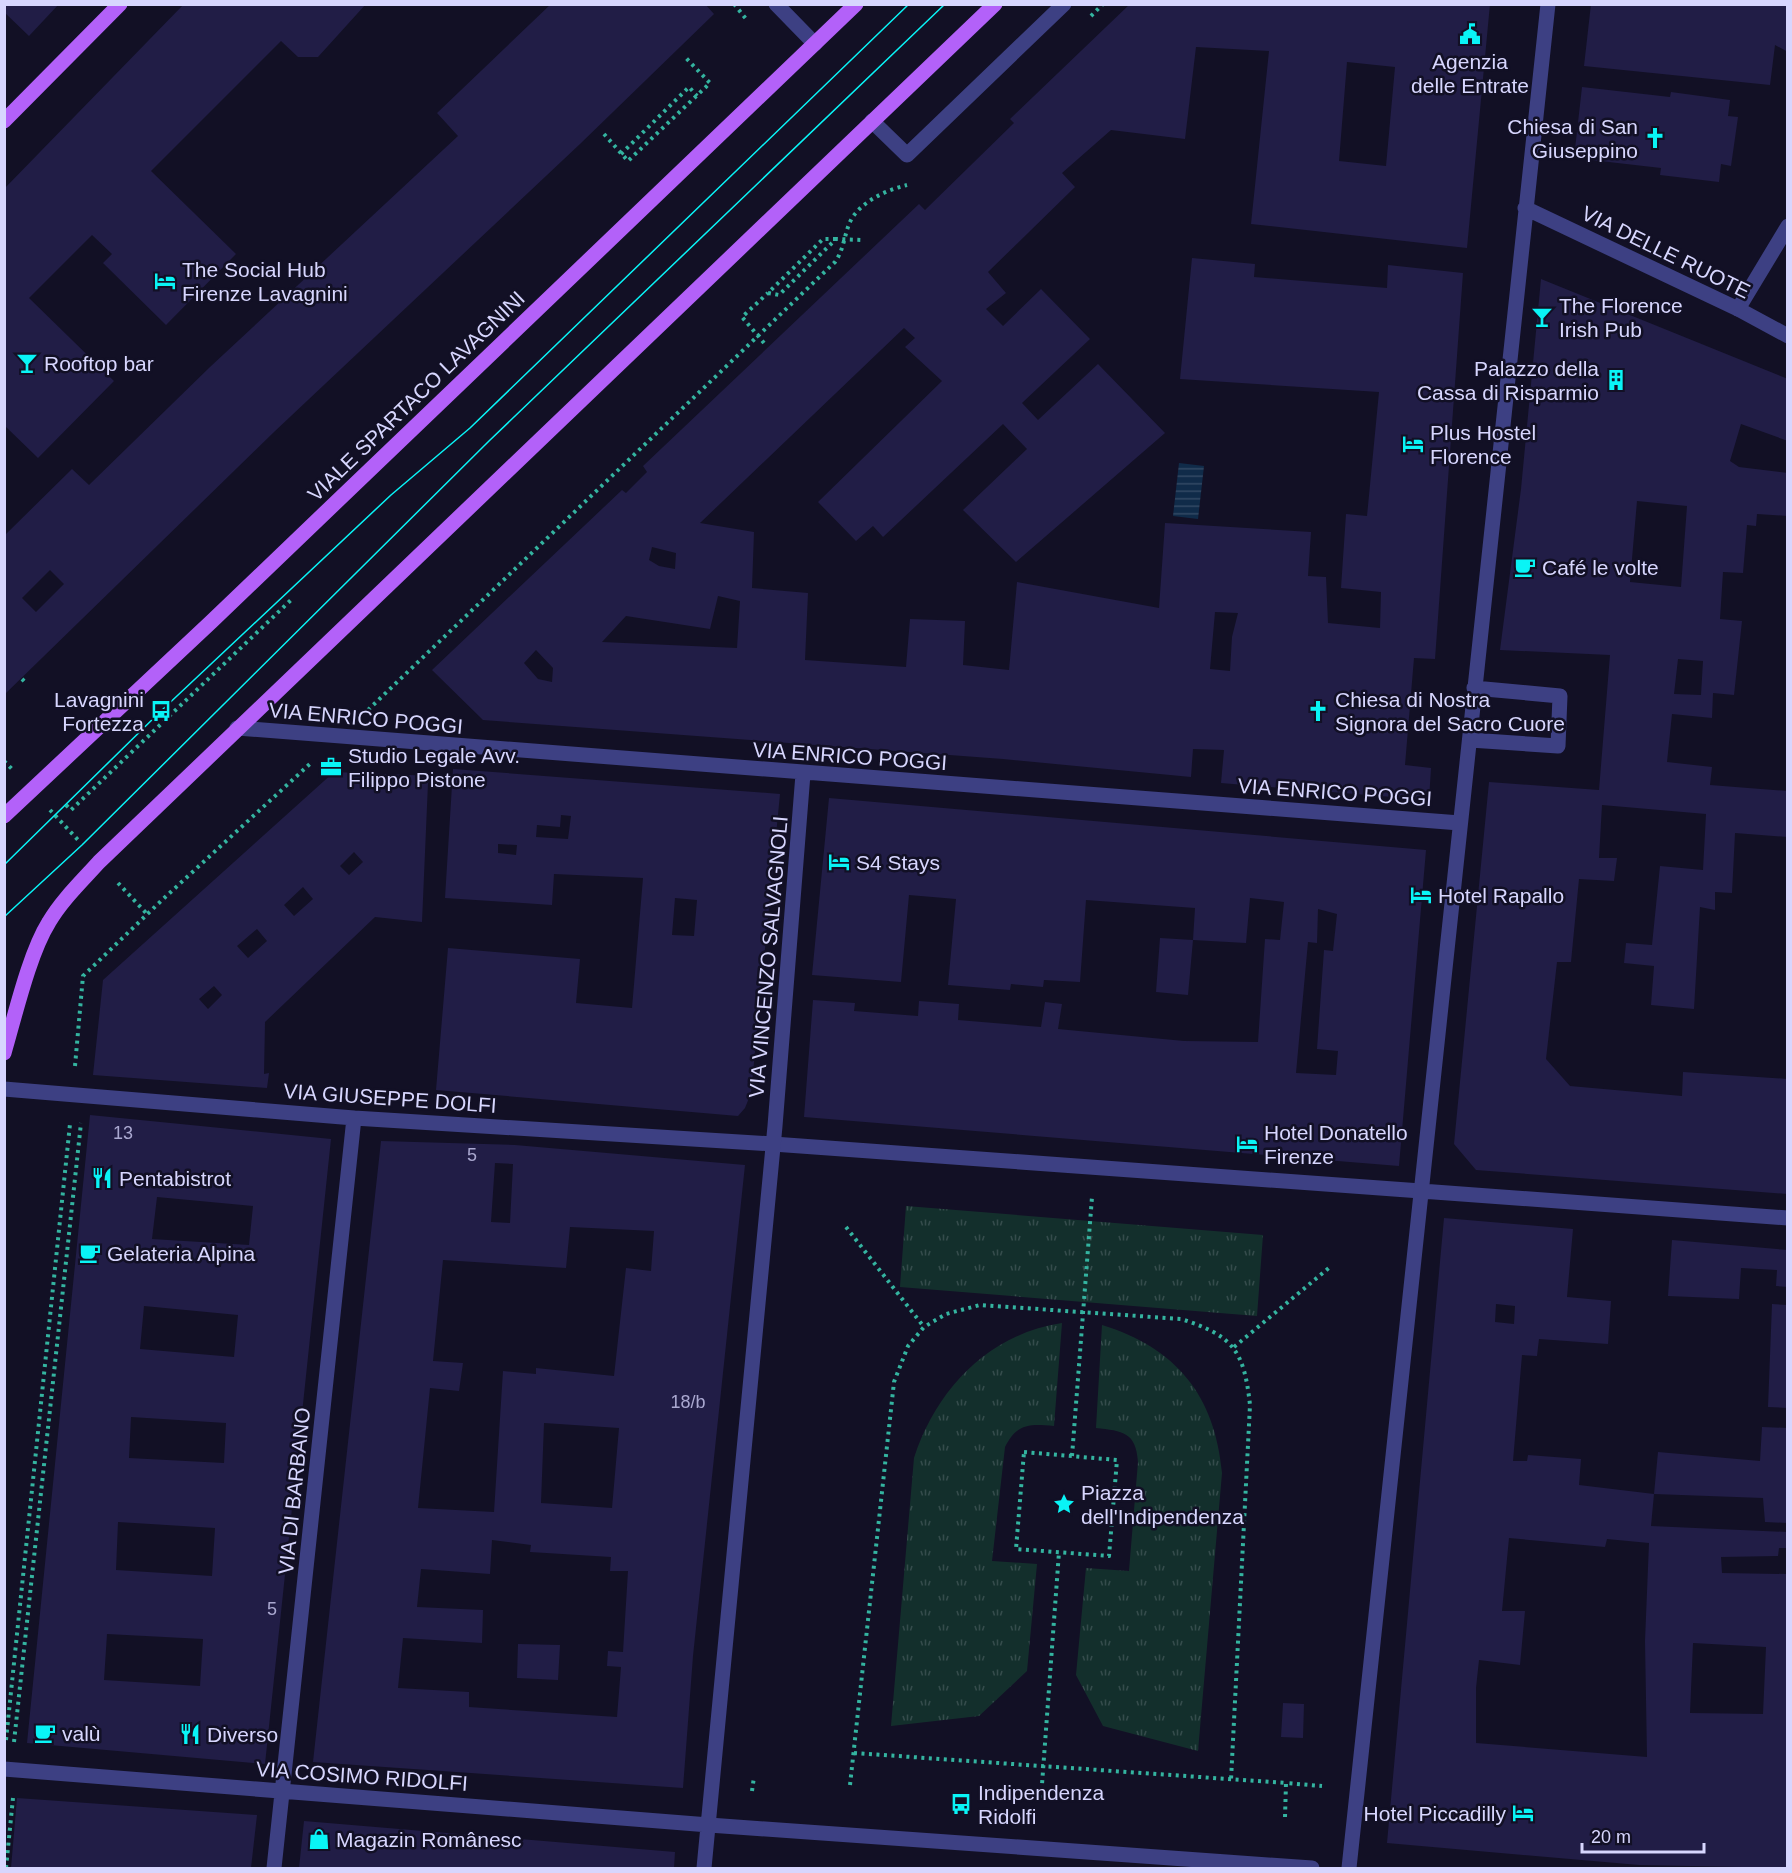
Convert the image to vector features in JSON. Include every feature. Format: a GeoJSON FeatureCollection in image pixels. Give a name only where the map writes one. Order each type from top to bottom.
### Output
{"type":"FeatureCollection","features":[{"type":"Feature","properties":{"kind":"main road"},"geometry":{"type":"LineString","coordinates":[[4,121],[120,4]]}},
{"type":"Feature","properties":{"kind":"main road","name":"VIALE SPARTACO LAVAGNINI"},"geometry":{"type":"LineString","coordinates":[[4,816],[33,791],[856,4]]}},
{"type":"Feature","properties":{"kind":"main road"},"geometry":{"type":"LineString","coordinates":[[4,1053],[24,986],[47,925],[63,901],[99,862],[996,4]]}},
{"type":"Feature","properties":{"kind":"street"},"geometry":{"type":"LineString","coordinates":[[776,4],[815,44]]}},
{"type":"Feature","properties":{"kind":"street"},"geometry":{"type":"LineString","coordinates":[[872,121],[907,155],[1064,4]]}},
{"type":"Feature","properties":{"kind":"street"},"geometry":{"type":"LineString","coordinates":[[1349,1869],[1548,4]]}},
{"type":"Feature","properties":{"kind":"street","name":"VIA DELLE RUOTE"},"geometry":{"type":"LineString","coordinates":[[1525,208],[1738,309],[1788,336]]}},
{"type":"Feature","properties":{"kind":"street"},"geometry":{"type":"LineString","coordinates":[[1738,309],[1788,226]]}},
{"type":"Feature","properties":{"kind":"street"},"geometry":{"type":"LineString","coordinates":[[1470,740],[1558,746],[1560,696],[1474,688]]}},
{"type":"Feature","properties":{"kind":"street","name":"VIA ENRICO POGGI"},"geometry":{"type":"LineString","coordinates":[[237,729],[1460,823]]}},
{"type":"Feature","properties":{"kind":"street","name":"VIA VINCENZO SALVAGNOLI"},"geometry":{"type":"LineString","coordinates":[[773,1144],[803,774]]}},
{"type":"Feature","properties":{"kind":"street","name":"VIA GIUSEPPE DOLFI"},"geometry":{"type":"LineString","coordinates":[[4,1089],[354,1118],[773,1144]]}},
{"type":"Feature","properties":{"kind":"street","name":"VIA DI BARBANO"},"geometry":{"type":"LineString","coordinates":[[274,1869],[354,1118]]}},
{"type":"Feature","properties":{"kind":"street"},"geometry":{"type":"LineString","coordinates":[[704,1869],[773,1144],[1788,1218]]}},
{"type":"Feature","properties":{"kind":"street","name":"VIA COSIMO RIDOLFI"},"geometry":{"type":"LineString","coordinates":[[8,1769],[709,1825]]}},
{"type":"Feature","properties":{"kind":"street"},"geometry":{"type":"LineString","coordinates":[[709,1825],[1312,1869]]}},
{"type":"Feature","properties":{"kind":"path"},"geometry":{"type":"LineString","coordinates":[[734,4],[747,20]]}},
{"type":"Feature","properties":{"kind":"path"},"geometry":{"type":"LineString","coordinates":[[1086,21],[1103,4]]}},
{"type":"Feature","properties":{"kind":"path"},"geometry":{"type":"LineString","coordinates":[[604,134],[628,161],[697,96],[710,83],[685,57]]}},
{"type":"Feature","properties":{"kind":"path"},"geometry":{"type":"LineString","coordinates":[[621,154],[689,87],[697,96]]}},
{"type":"Feature","properties":{"kind":"path"},"geometry":{"type":"LineString","coordinates":[[418,663],[835,262],[843,251],[853,218],[884,191],[910,184]]}},
{"type":"Feature","properties":{"kind":"path"},"geometry":{"type":"LineString","coordinates":[[764,343],[742,317],[824,239],[862,240]]}},
{"type":"Feature","properties":{"kind":"path"},"geometry":{"type":"LineString","coordinates":[[768,293],[779,295],[836,239]]}},
{"type":"Feature","properties":{"kind":"path"},"geometry":{"type":"LineString","coordinates":[[66,805],[71,810],[292,598]]}},
{"type":"Feature","properties":{"kind":"path"},"geometry":{"type":"LineString","coordinates":[[22,679],[27,684]]}},
{"type":"Feature","properties":{"kind":"path"},"geometry":{"type":"LineString","coordinates":[[6,1741],[73,1095],[83,976],[318,757]]}},
{"type":"Feature","properties":{"kind":"path"},"geometry":{"type":"LineString","coordinates":[[4,761],[148,915]]}},
{"type":"Feature","properties":{"kind":"path"},"geometry":{"type":"LineString","coordinates":[[13,1753],[82,1113]]}},
{"type":"Feature","properties":{"kind":"path"},"geometry":{"type":"LineString","coordinates":[[1072,1456],[1094,1167]]}},
{"type":"Feature","properties":{"kind":"path"},"geometry":{"type":"LineString","coordinates":[[846,1227],[924,1327]]}},
{"type":"Feature","properties":{"kind":"path"},"geometry":{"type":"LineString","coordinates":[[1234,1347],[1330,1267]]}},
{"type":"Feature","properties":{"kind":"path"},"geometry":{"type":"LineString","coordinates":[[850,1785],[894,1382],[908,1346],[924,1327],[946,1314],[980,1305],[1181,1319],[1212,1329],[1234,1347],[1247,1373],[1250,1406],[1231,1780]]}},
{"type":"Feature","properties":{"kind":"path"},"geometry":{"type":"LineString","coordinates":[[1024,1452],[1117,1460],[1108,1556],[1059,1552],[1016,1549],[1024,1452]]}},
{"type":"Feature","properties":{"kind":"path"},"geometry":{"type":"LineString","coordinates":[[1041,1798],[1059,1552]]}},
{"type":"Feature","properties":{"kind":"path"},"geometry":{"type":"LineString","coordinates":[[854,1753],[1322,1786]]}},
{"type":"Feature","properties":{"kind":"path"},"geometry":{"type":"LineString","coordinates":[[752,1791],[754,1778]]}},
{"type":"Feature","properties":{"kind":"path"},"geometry":{"type":"LineString","coordinates":[[1285,1817],[1286,1784]]}},
{"type":"Feature","properties":{"kind":"path"},"geometry":{"type":"LineString","coordinates":[[6,1869],[13,1793]]}},
{"type":"Feature","properties":{"kind":"green space"},"geometry":{"type":"Polygon","coordinates":[[[906,1206],[1263,1235],[1257,1316],[900,1287],[906,1206]]]}},
{"type":"Feature","properties":{"kind":"green space"},"geometry":{"type":"Polygon","coordinates":[[[1062,1323],[1054,1426],[1031,1425],[1019,1429],[1005,1447],[992,1561],[1037,1564],[1027,1671],[979,1716],[891,1726],[914,1458],[924,1433],[951,1388],[988,1353],[1011,1339],[1035,1329],[1062,1323]]]}},
{"type":"Feature","properties":{"kind":"green space"},"geometry":{"type":"Polygon","coordinates":[[[1102,1325],[1151,1347],[1171,1361],[1187,1378],[1200,1398],[1211,1420],[1218,1445],[1222,1473],[1198,1751],[1103,1726],[1076,1675],[1086,1568],[1129,1571],[1138,1462],[1137,1452],[1131,1439],[1121,1432],[1096,1428],[1102,1325]]]}},
{"type":"Feature","properties":{"kind":"water"},"geometry":{"type":"Polygon","coordinates":[[[1179,463],[1204,466],[1198,519],[1173,516],[1179,463]]]}},
{"type":"Feature","properties":{"kind":"building"},"geometry":{"type":"Polygon","coordinates":[[[4,4],[59,4],[29,36],[4,12],[4,4]]]}},
{"type":"Feature","properties":{"kind":"building","name":"The Social Hub Firenze Lavagnini"},"geometry":{"type":"Polygon","coordinates":[[[184,4],[366,4],[318,57],[298,57],[281,41],[151,171],[236,254],[166,325],[103,263],[112,254],[92,235],[29,298],[114,381],[38,458],[4,425],[4,189],[184,4]]]}},
{"type":"Feature","properties":{"kind":"building"},"geometry":{"type":"Polygon","coordinates":[[[551,4],[705,4],[714,14],[580,144],[274,432],[4,695],[4,536],[72,469],[89,485],[210,367],[458,136],[437,113],[551,4]],[[50,570],[22,598],[36,612],[64,584],[50,570]]]}},
{"type":"Feature","properties":{"kind":"building"},"geometry":{"type":"Polygon","coordinates":[[[1130,4],[1490,4],[1467,248],[1251,224],[1269,51],[1196,47],[1185,139],[1111,130],[1062,173],[1075,187],[988,272],[1006,293],[986,309],[1003,326],[1041,289],[1090,339],[1022,403],[1038,420],[1098,364],[1165,433],[1016,562],[963,510],[1027,449],[1003,424],[883,537],[873,526],[856,541],[818,502],[942,381],[905,347],[915,338],[904,328],[700,523],[754,532],[752,588],[808,593],[805,660],[906,667],[910,619],[965,621],[963,665],[1009,670],[1017,582],[1159,608],[1165,523],[1311,532],[1308,576],[1326,577],[1328,623],[1380,628],[1381,592],[1341,588],[1346,514],[1367,516],[1379,392],[1180,379],[1192,258],[1255,264],[1254,277],[1387,288],[1388,265],[1463,273],[1435,659],[1414,658],[1405,765],[1431,768],[1429,800],[1221,783],[1224,750],[1193,749],[1191,777],[1003,759],[483,720],[432,670],[622,490],[626,493],[647,472],[643,466],[919,204],[925,210],[1014,123],[1010,119],[1130,4]],[[1347,62],[1339,161],[1386,166],[1395,67],[1347,62]],[[652,547],[649,560],[659,566],[675,569],[676,553],[652,547]],[[718,596],[710,629],[626,616],[602,642],[737,648],[740,601],[718,596]],[[1215,612],[1210,669],[1230,671],[1232,637],[1238,613],[1215,612]],[[536,650],[524,663],[538,679],[552,682],[553,668],[536,650]]]}},
{"type":"Feature","properties":{"kind":"building"},"geometry":{"type":"Polygon","coordinates":[[[1591,4],[1788,4],[1788,52],[1775,45],[1770,85],[1584,66],[1591,4]]]}},
{"type":"Feature","properties":{"kind":"building","name":"Chiesa di San Giuseppino"},"geometry":{"type":"Polygon","coordinates":[[[1582,87],[1670,97],[1671,92],[1730,100],[1728,116],[1738,117],[1731,166],[1721,164],[1719,182],[1660,175],[1661,168],[1574,158],[1582,87]]]}},
{"type":"Feature","properties":{"kind":"building"},"geometry":{"type":"Polygon","coordinates":[[[1541,279],[1788,379],[1788,441],[1741,424],[1730,461],[1739,467],[1788,473],[1788,516],[1757,514],[1756,526],[1747,525],[1743,573],[1723,572],[1720,619],[1742,621],[1734,695],[1713,693],[1712,718],[1672,714],[1667,762],[1712,767],[1710,785],[1788,791],[1788,837],[1735,833],[1732,893],[1715,892],[1715,910],[1700,907],[1694,1009],[1651,1005],[1654,966],[1624,963],[1626,943],[1652,945],[1660,866],[1703,870],[1706,814],[1602,805],[1599,858],[1617,858],[1614,881],[1579,879],[1571,962],[1557,962],[1546,1059],[1570,1086],[1682,1096],[1683,1072],[1788,1079],[1788,1194],[1476,1170],[1454,1144],[1489,782],[1599,790],[1610,655],[1500,650],[1521,489],[1541,279]],[[1637,501],[1630,582],[1681,587],[1687,506],[1637,501]],[[1678,659],[1674,694],[1701,695],[1703,661],[1678,659]]]}},
{"type":"Feature","properties":{"kind":"building"},"geometry":{"type":"Polygon","coordinates":[[[453,769],[780,794],[751,1093],[745,1108],[738,1116],[436,1090],[448,948],[580,959],[576,1003],[632,1008],[643,878],[554,874],[552,905],[445,898],[453,769]],[[561,815],[560,827],[537,825],[536,837],[568,839],[571,816],[561,815]],[[498,844],[498,853],[516,855],[517,845],[498,844]],[[675,898],[672,935],[694,936],[697,900],[675,898]]]}},
{"type":"Feature","properties":{"kind":"building"},"geometry":{"type":"Polygon","coordinates":[[[334,772],[434,776],[434,784],[428,783],[422,922],[375,917],[265,1022],[264,1074],[269,1073],[267,1088],[93,1075],[103,980],[334,772]],[[354,852],[340,866],[349,875],[363,862],[354,852]],[[303,887],[284,905],[294,916],[313,899],[303,887]],[[257,929],[237,946],[248,958],[267,941],[257,929]],[[214,986],[199,999],[208,1009],[222,995],[214,986]]]}},
{"type":"Feature","properties":{"kind":"building"},"geometry":{"type":"Polygon","coordinates":[[[829,798],[1426,850],[1399,1166],[804,1117],[813,1000],[855,1003],[854,1011],[918,1016],[919,1001],[959,1004],[958,1020],[1041,1027],[1045,1002],[1062,1004],[1058,1029],[1184,1041],[1258,1042],[1265,939],[1280,940],[1284,902],[1250,898],[1246,943],[1193,940],[1195,908],[1086,900],[1080,982],[1044,980],[1043,987],[1011,984],[1010,990],[948,985],[956,899],[909,895],[901,982],[812,975],[829,798]],[[1318,909],[1317,943],[1308,942],[1296,1073],[1336,1075],[1338,1051],[1317,1049],[1324,950],[1333,951],[1337,914],[1318,909]]]}},
{"type":"Feature","properties":{"kind":"building"},"geometry":{"type":"Polygon","coordinates":[[[1160,938],[1193,940],[1188,995],[1156,992],[1160,938]]]}},
{"type":"Feature","properties":{"kind":"building"},"geometry":{"type":"Polygon","coordinates":[[[90,1115],[331,1139],[265,1764],[27,1743],[90,1115]],[[157,1197],[152,1239],[249,1245],[253,1206],[157,1197]],[[144,1306],[140,1349],[234,1357],[238,1315],[144,1306]],[[131,1417],[129,1458],[224,1463],[226,1423],[131,1417]],[[118,1522],[116,1570],[212,1576],[215,1528],[118,1522]],[[107,1634],[104,1680],[200,1686],[203,1639],[107,1634]]]}},
{"type":"Feature","properties":{"kind":"building"},"geometry":{"type":"Polygon","coordinates":[[[381,1141],[515,1145],[745,1165],[693,1656],[683,1788],[313,1762],[381,1141]],[[495,1163],[491,1222],[510,1223],[513,1164],[495,1163]],[[570,1227],[566,1268],[443,1260],[433,1361],[463,1363],[459,1391],[430,1388],[418,1508],[494,1512],[503,1371],[536,1374],[536,1368],[614,1376],[626,1268],[651,1271],[654,1231],[570,1227]],[[544,1423],[541,1503],[612,1508],[619,1428],[544,1423]],[[492,1540],[490,1574],[421,1569],[417,1607],[483,1610],[482,1643],[403,1638],[398,1688],[469,1692],[469,1707],[617,1717],[621,1667],[607,1666],[608,1651],[623,1652],[628,1571],[610,1571],[611,1557],[530,1552],[531,1545],[492,1540]]]}},
{"type":"Feature","properties":{"kind":"building"},"geometry":{"type":"Polygon","coordinates":[[[1444,1218],[1573,1229],[1567,1297],[1611,1301],[1608,1344],[1539,1339],[1537,1356],[1522,1355],[1513,1461],[1527,1461],[1528,1455],[1581,1459],[1579,1485],[1654,1494],[1651,1526],[1788,1532],[1788,1548],[1779,1548],[1778,1556],[1721,1557],[1722,1573],[1788,1574],[1788,1868],[1639,1865],[1387,1843],[1444,1218]],[[1496,1304],[1495,1322],[1514,1324],[1515,1306],[1496,1304]],[[1509,1538],[1502,1611],[1525,1611],[1520,1665],[1479,1660],[1476,1688],[1476,1743],[1647,1757],[1645,1641],[1649,1543],[1607,1539],[1605,1547],[1509,1538]],[[1693,1643],[1690,1713],[1763,1714],[1766,1647],[1693,1643]]]}},
{"type":"Feature","properties":{"kind":"building"},"geometry":{"type":"Polygon","coordinates":[[[1672,1240],[1788,1250],[1788,1287],[1776,1286],[1777,1270],[1741,1268],[1739,1299],[1668,1296],[1672,1240]]]}},
{"type":"Feature","properties":{"kind":"building"},"geometry":{"type":"Polygon","coordinates":[[[1772,1304],[1788,1305],[1788,1408],[1768,1407],[1772,1304]]]}},
{"type":"Feature","properties":{"kind":"building"},"geometry":{"type":"Polygon","coordinates":[[[1762,1427],[1788,1428],[1788,1523],[1765,1522],[1763,1498],[1654,1494],[1658,1452],[1760,1461],[1762,1427]]]}},
{"type":"Feature","properties":{"kind":"building"},"geometry":{"type":"Polygon","coordinates":[[[518,1644],[560,1645],[558,1680],[517,1678],[518,1644]]]}},
{"type":"Feature","properties":{"kind":"building"},"geometry":{"type":"Polygon","coordinates":[[[1283,1703],[1304,1704],[1303,1738],[1281,1737],[1283,1703]]]}},
{"type":"Feature","properties":{"kind":"building"},"geometry":{"type":"Polygon","coordinates":[[[17,1798],[257,1815],[251,1868],[11,1868],[17,1798]]]}},
{"type":"Feature","properties":{"kind":"building"},"geometry":{"type":"Polygon","coordinates":[[[304,1821],[675,1852],[674,1868],[299,1868],[304,1821]]]}},
{"type":"Feature","properties":{"kind":"tram line"},"geometry":{"type":"LineString","coordinates":[[4,865],[161,711],[391,495],[470,428],[909,4]]}},
{"type":"Feature","properties":{"kind":"tram line"},"geometry":{"type":"LineString","coordinates":[[4,917],[82,845],[489,441],[945,4]]}},
{"type":"Feature","properties":{"kind":"place","name":"Agenzia delle Entrate"},"geometry":{"type":"Point","coordinates":[1470,34]}},
{"type":"Feature","properties":{"kind":"place","name":"Chiesa di San Giuseppino"},"geometry":{"type":"Point","coordinates":[1655,138]}},
{"type":"Feature","properties":{"kind":"place","name":"The Social Hub Firenze Lavagnini"},"geometry":{"type":"Point","coordinates":[165,281]}},
{"type":"Feature","properties":{"kind":"place","name":"The Florence Irish Pub"},"geometry":{"type":"Point","coordinates":[1542,317]}},
{"type":"Feature","properties":{"kind":"place","name":"Rooftop bar"},"geometry":{"type":"Point","coordinates":[27,363]}},
{"type":"Feature","properties":{"kind":"place","name":"Palazzo della Cassa di Risparmio"},"geometry":{"type":"Point","coordinates":[1616,380]}},
{"type":"Feature","properties":{"kind":"place","name":"Plus Hostel Florence"},"geometry":{"type":"Point","coordinates":[1413,444]}},
{"type":"Feature","properties":{"kind":"place","name":"Café le volte"},"geometry":{"type":"Point","coordinates":[1525,567]}},
{"type":"Feature","properties":{"kind":"place","name":"Lavagnini Fortezza"},"geometry":{"type":"Point","coordinates":[161,711]}},
{"type":"Feature","properties":{"kind":"place","name":"Chiesa di Nostra Signora del Sacro Cuore"},"geometry":{"type":"Point","coordinates":[1318,711]}},
{"type":"Feature","properties":{"kind":"place","name":"Studio Legale Avv. Filippo Pistone"},"geometry":{"type":"Point","coordinates":[331,767]}},
{"type":"Feature","properties":{"kind":"place","name":"S4 Stays"},"geometry":{"type":"Point","coordinates":[839,862]}},
{"type":"Feature","properties":{"kind":"place","name":"Hotel Rapallo"},"geometry":{"type":"Point","coordinates":[1421,895]}},
{"type":"Feature","properties":{"kind":"place","name":"Hotel Donatello Firenze"},"geometry":{"type":"Point","coordinates":[1247,1144]}},
{"type":"Feature","properties":{"kind":"place","name":"Pentabistrot"},"geometry":{"type":"Point","coordinates":[102,1178]}},
{"type":"Feature","properties":{"kind":"place","name":"Gelateria Alpina"},"geometry":{"type":"Point","coordinates":[90,1253]}},
{"type":"Feature","properties":{"kind":"place","name":"Piazza dell'Indipendenza"},"geometry":{"type":"Point","coordinates":[1064,1504]}},
{"type":"Feature","properties":{"kind":"place","name":"valù"},"geometry":{"type":"Point","coordinates":[45,1733]}},
{"type":"Feature","properties":{"kind":"place","name":"Diverso"},"geometry":{"type":"Point","coordinates":[190,1734]}},
{"type":"Feature","properties":{"kind":"place","name":"Indipendenza Ridolfi"},"geometry":{"type":"Point","coordinates":[961,1804]}},
{"type":"Feature","properties":{"kind":"place","name":"Hotel Piccadilly"},"geometry":{"type":"Point","coordinates":[1523,1813]}},
{"type":"Feature","properties":{"kind":"place","name":"Magazin Românesc"},"geometry":{"type":"Point","coordinates":[319,1839]}}]}
